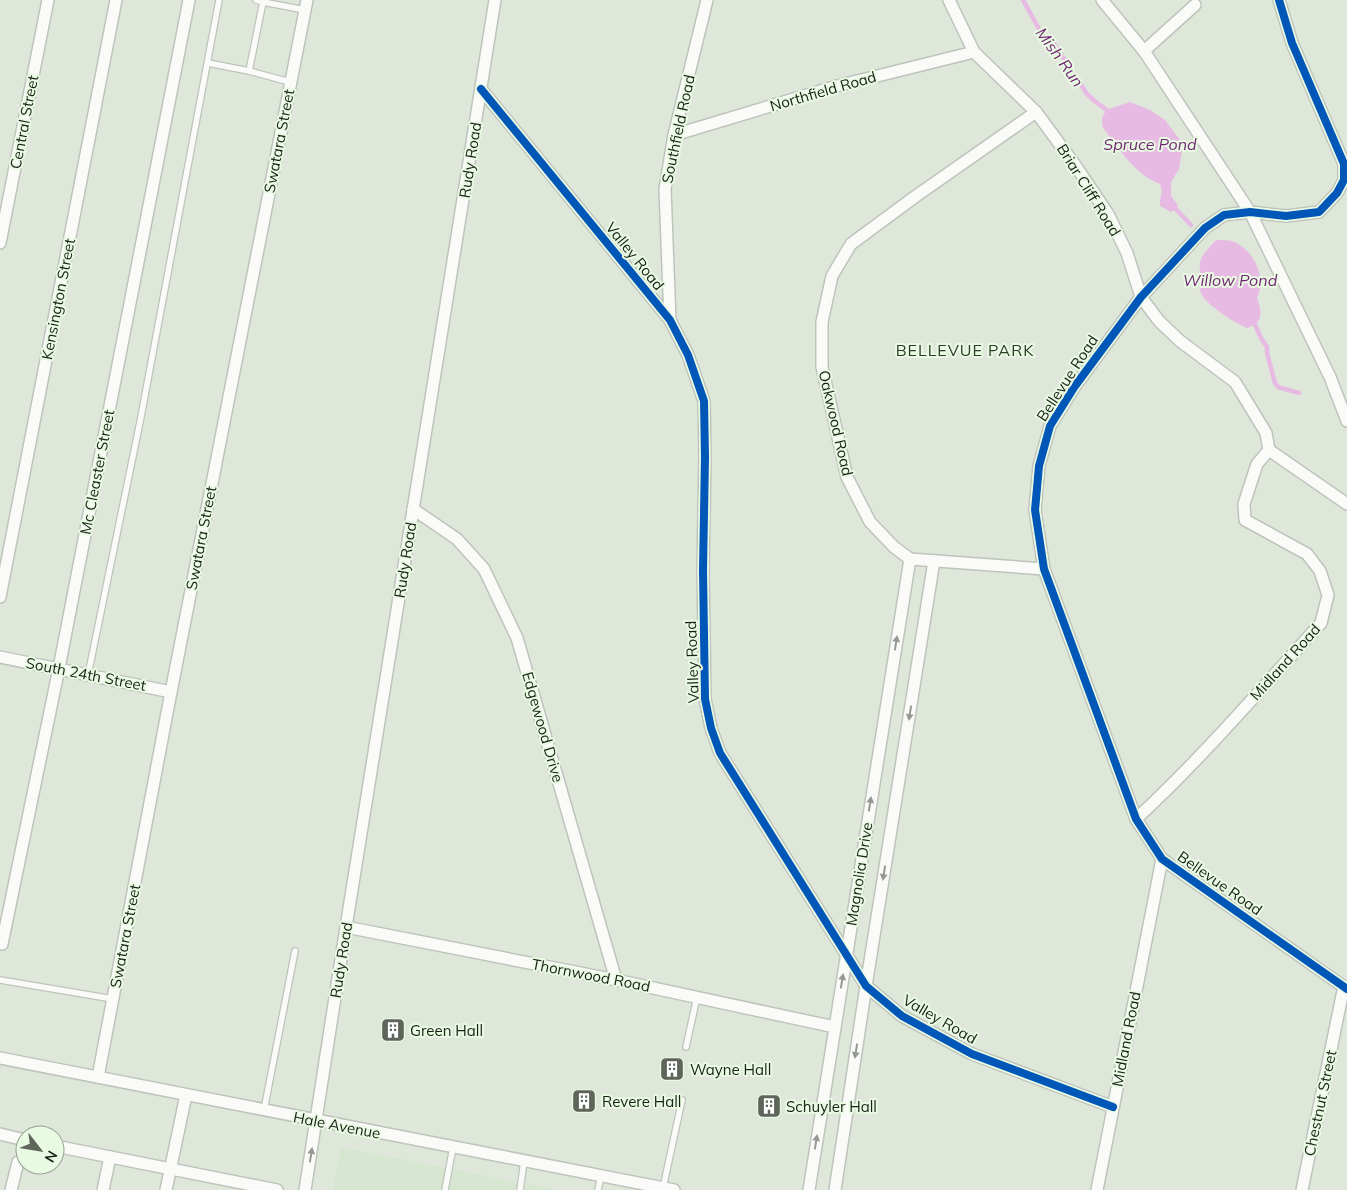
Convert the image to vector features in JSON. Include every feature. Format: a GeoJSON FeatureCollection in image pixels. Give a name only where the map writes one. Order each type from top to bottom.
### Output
{"type":"FeatureCollection","features":[{"type":"Feature","properties":{"kind":"street","name":"Central Street"},"geometry":{"type":"LineString","coordinates":[[0,243],[48,0]]}},
{"type":"Feature","properties":{"kind":"street","name":"Kensington Street"},"geometry":{"type":"LineString","coordinates":[[0,597],[116,0]]}},
{"type":"Feature","properties":{"kind":"street","name":"Mc Cleaster Street"},"geometry":{"type":"LineString","coordinates":[[1,944],[59,668],[189,0]]}},
{"type":"Feature","properties":{"kind":"street","name":"Rudy Road"},"geometry":{"type":"LineString","coordinates":[[306,1190],[346,927],[495,0]]}},
{"type":"Feature","properties":{"kind":"street","name":"Southfield Road"},"geometry":{"type":"LineString","coordinates":[[670,320],[664,189],[674,135],[706,0]]}},
{"type":"Feature","properties":{"kind":"street","name":"Briar Cliff Road"},"geometry":{"type":"LineString","coordinates":[[950,0],[974,52],[1036,112],[1108,214],[1127,253],[1141,296],[1159,321],[1180,340],[1235,382],[1266,433],[1269,450]]}},
{"type":"Feature","properties":{"kind":"street"},"geometry":{"type":"LineString","coordinates":[[1102,0],[1144,51],[1250,212],[1330,377],[1347,421]]}},
{"type":"Feature","properties":{"kind":"street","name":"Bellevue Road"},"geometry":{"type":"LineString","coordinates":[[1279,0],[1292,43],[1344,164],[1344,180],[1337,193],[1319,212],[1286,216],[1250,212],[1224,215],[1205,228],[1141,296],[1075,386],[1050,426],[1039,466],[1035,510],[1044,570],[1136,819],[1162,858],[1345,988]]}},
{"type":"Feature","properties":{"kind":"street","name":"Swatara Street"},"geometry":{"type":"LineString","coordinates":[[98,1077],[171,692],[306,5]]}},
{"type":"Feature","properties":{"kind":"street"},"geometry":{"type":"LineString","coordinates":[[1144,51],[1195,5]]}},
{"type":"Feature","properties":{"kind":"street","name":"Northfield Road"},"geometry":{"type":"LineString","coordinates":[[674,135],[837,86],[974,52]]}},
{"type":"Feature","properties":{"kind":"street","name":"Valley Road"},"geometry":{"type":"LineString","coordinates":[[482,89],[670,320],[688,355],[704,401],[703,570],[705,689],[711,728],[720,753],[866,986],[902,1016],[972,1054],[1113,1107]]}},
{"type":"Feature","properties":{"kind":"street","name":"Oakwood Road"},"geometry":{"type":"LineString","coordinates":[[910,559],[894,547],[870,522],[847,477],[822,367],[822,322],[832,276],[851,244],[1036,112]]}},
{"type":"Feature","properties":{"kind":"street"},"geometry":{"type":"LineString","coordinates":[[1269,450],[1347,504]]}},
{"type":"Feature","properties":{"kind":"street","name":"Midland Road"},"geometry":{"type":"LineString","coordinates":[[1136,819],[1200,755],[1321,623],[1328,595],[1320,571],[1307,554],[1245,520],[1244,504],[1257,464],[1269,450]]}},
{"type":"Feature","properties":{"kind":"street","name":"Edgewood Drive"},"geometry":{"type":"LineString","coordinates":[[413,509],[457,539],[484,569],[517,638],[616,980]]}},
{"type":"Feature","properties":{"kind":"street"},"geometry":{"type":"LineString","coordinates":[[910,559],[1044,570]]}},
{"type":"Feature","properties":{"kind":"street","name":"Magnolia Drive"},"geometry":{"type":"LineString","coordinates":[[809,1190],[910,559]]}},
{"type":"Feature","properties":{"kind":"street","name":"Magnolia Drive"},"geometry":{"type":"LineString","coordinates":[[835,1190],[934,561]]}},
{"type":"Feature","properties":{"kind":"street","name":"South 24th Street"},"geometry":{"type":"LineString","coordinates":[[0,657],[171,692]]}},
{"type":"Feature","properties":{"kind":"street","name":"Midland Road"},"geometry":{"type":"LineString","coordinates":[[1097,1190],[1162,858]]}},
{"type":"Feature","properties":{"kind":"street","name":"Thornwood Road"},"geometry":{"type":"LineString","coordinates":[[346,927],[616,980],[835,1028]]}},
{"type":"Feature","properties":{"kind":"street","name":"Chestnut Street"},"geometry":{"type":"LineString","coordinates":[[1302,1190],[1345,988]]}},
{"type":"Feature","properties":{"kind":"street","name":"Hale Avenue"},"geometry":{"type":"LineString","coordinates":[[0,1058],[668,1189]]}},
{"type":"Feature","properties":{"kind":"street"},"geometry":{"type":"LineString","coordinates":[[166,1190],[186,1095]]}},
{"type":"Feature","properties":{"kind":"street"},"geometry":{"type":"LineString","coordinates":[[0,1134],[15,1138]]}},
{"type":"Feature","properties":{"kind":"street"},"geometry":{"type":"LineString","coordinates":[[65,1148],[170,1169],[243,1187],[277,1190]]}},
{"type":"Feature","properties":{"kind":"street"},"geometry":{"type":"LineString","coordinates":[[103,1190],[110,1156]]}},
{"type":"Feature","properties":{"kind":"street"},"geometry":{"type":"LineString","coordinates":[[11,1190],[15,1174]]}},
{"type":"Feature","properties":{"kind":"lane"},"geometry":{"type":"LineString","coordinates":[[88,675],[140,422],[208,63],[218,0]]}},
{"type":"Feature","properties":{"kind":"lane"},"geometry":{"type":"LineString","coordinates":[[256,0],[306,5]]}},
{"type":"Feature","properties":{"kind":"lane"},"geometry":{"type":"LineString","coordinates":[[249,71],[263,2]]}},
{"type":"Feature","properties":{"kind":"lane"},"geometry":{"type":"LineString","coordinates":[[208,63],[290,82]]}},
{"type":"Feature","properties":{"kind":"lane"},"geometry":{"type":"LineString","coordinates":[[264,1110],[295,951]]}},
{"type":"Feature","properties":{"kind":"lane"},"geometry":{"type":"LineString","coordinates":[[0,980],[113,999]]}},
{"type":"Feature","properties":{"kind":"lane"},"geometry":{"type":"LineString","coordinates":[[686,1047],[697,997]]}},
{"type":"Feature","properties":{"kind":"lane"},"geometry":{"type":"LineString","coordinates":[[668,1189],[682,1100]]}},
{"type":"Feature","properties":{"kind":"lane"},"geometry":{"type":"LineString","coordinates":[[445,1190],[453,1147]]}},
{"type":"Feature","properties":{"kind":"lane"},"geometry":{"type":"LineString","coordinates":[[520,1190],[524,1161]]}},
{"type":"Feature","properties":{"kind":"lane"},"geometry":{"type":"LineString","coordinates":[[598,1190],[601,1176]]}},
{"type":"Feature","properties":{"kind":"shaded area"},"geometry":{"type":"Polygon","coordinates":[[[341,1147],[556,1190],[333,1190],[341,1147]]]}},
{"type":"Feature","properties":{"kind":"water","name":"Spruce Pond"},"geometry":{"type":"Polygon","coordinates":[[[1130,102],[1150,110],[1165,120],[1183,144],[1179,169],[1171,182],[1171,196],[1178,205],[1171,212],[1160,206],[1162,190],[1160,184],[1135,168],[1103,128],[1102,121],[1105,112],[1130,102]]]}},
{"type":"Feature","properties":{"kind":"water","name":"Willow Pond"},"geometry":{"type":"Polygon","coordinates":[[[1216,240],[1232,241],[1240,245],[1247,250],[1256,265],[1260,282],[1257,298],[1261,313],[1259,320],[1253,326],[1247,328],[1228,318],[1209,303],[1200,291],[1200,261],[1216,240]]]}},
{"type":"Feature","properties":{"kind":"waterway","name":"Mish Run"},"geometry":{"type":"LineString","coordinates":[[1023,0],[1043,36],[1051,39],[1087,94],[1111,113]]}},
{"type":"Feature","properties":{"kind":"waterway","name":"Mish Run"},"geometry":{"type":"LineString","coordinates":[[1173,206],[1191,225]]}},
{"type":"Feature","properties":{"kind":"waterway"},"geometry":{"type":"LineString","coordinates":[[1253,320],[1267,347],[1275,383],[1278,387],[1299,393]]}},
{"type":"Feature","properties":{"kind":"cycle path"},"geometry":{"type":"LineString","coordinates":[[1279,0],[1292,43],[1344,164],[1344,180],[1337,193],[1319,212],[1286,216],[1250,212],[1224,215],[1205,228],[1141,297],[1075,386],[1050,426],[1039,466],[1035,510],[1044,569],[1136,819],[1162,859],[1347,989]]}},
{"type":"Feature","properties":{"kind":"cycle path"},"geometry":{"type":"LineString","coordinates":[[481,89],[670,320],[688,355],[704,401],[703,570],[705,699],[711,728],[720,753],[866,986],[902,1016],[972,1054],[1113,1107]]}},
{"type":"Feature","properties":{"kind":"place","name":"Green Hall"},"geometry":{"type":"Point","coordinates":[393,1030]}},
{"type":"Feature","properties":{"kind":"place","name":"Wayne Hall"},"geometry":{"type":"Point","coordinates":[672,1069]}},
{"type":"Feature","properties":{"kind":"place","name":"Revere Hall"},"geometry":{"type":"Point","coordinates":[584,1101]}},
{"type":"Feature","properties":{"kind":"place","name":"Schuyler Hall"},"geometry":{"type":"Point","coordinates":[769,1106]}},
{"type":"Feature","properties":{"kind":"district","name":"BELLEVUE PARK"},"geometry":{"type":"Point","coordinates":[965,350]}}]}
